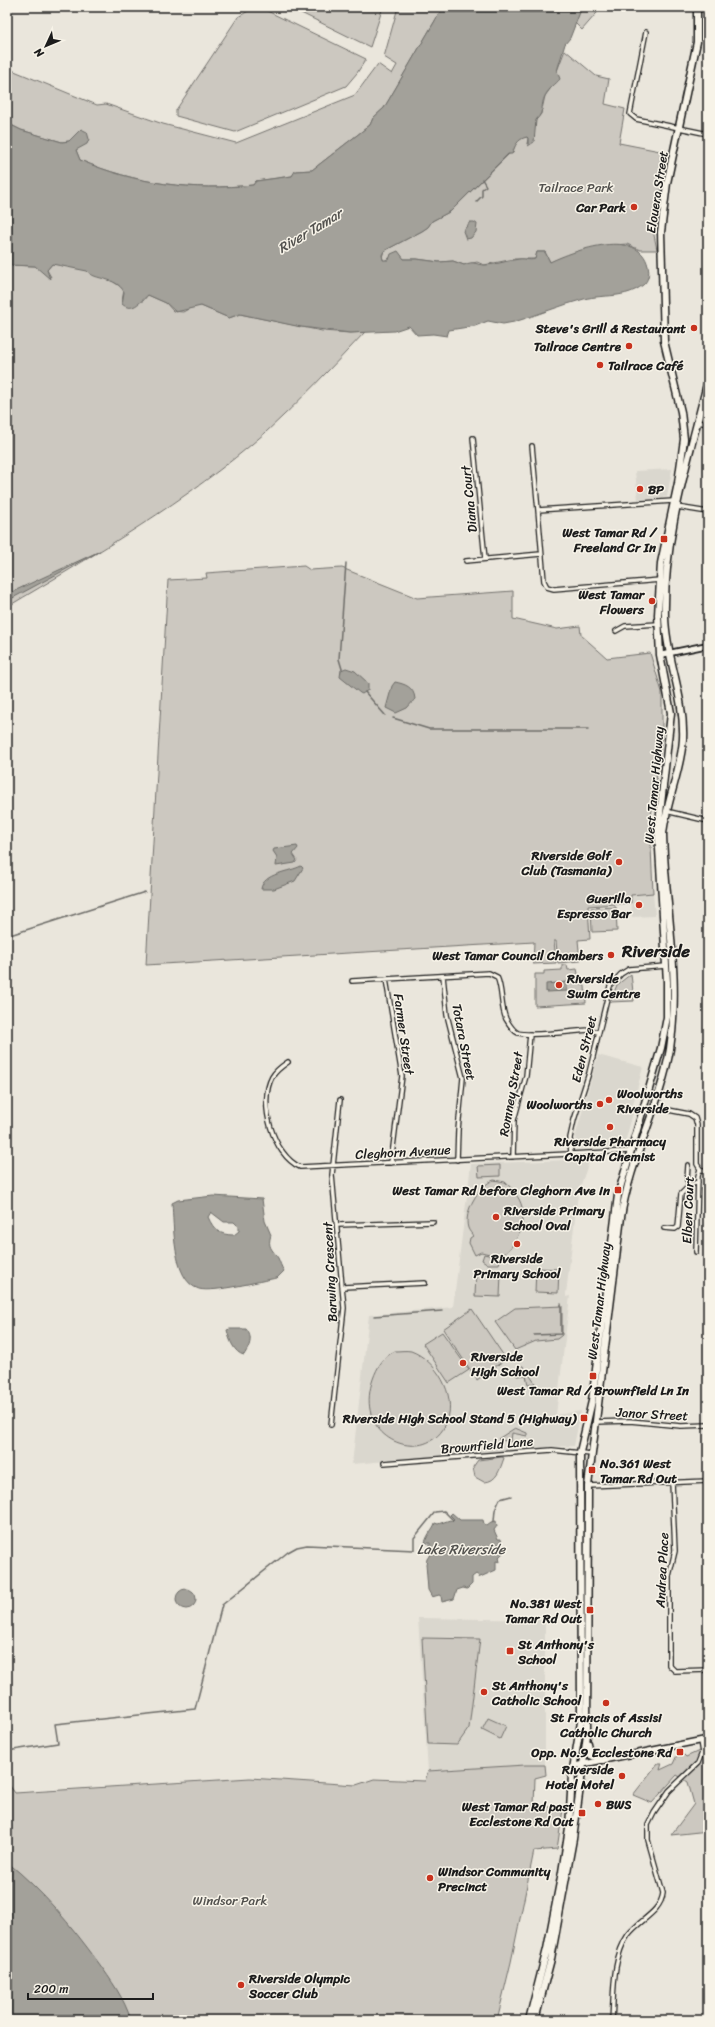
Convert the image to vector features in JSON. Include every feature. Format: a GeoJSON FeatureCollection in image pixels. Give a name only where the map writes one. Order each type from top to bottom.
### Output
{"type":"FeatureCollection","features":[{"type":"Feature","properties":{"kind":"highway","name":"Elouera Street"},"geometry":{"type":"LineString","coordinates":[[683,424],[664,341],[661,243],[663,211],[697,42],[697,7]]}},
{"type":"Feature","properties":{"kind":"highway","name":"West Tamar Highway"},"geometry":{"type":"LineString","coordinates":[[535,2020],[554,1943],[573,1839],[587,1735],[588,1486],[594,1422],[623,1200],[631,1172],[654,1108],[667,1063],[673,1022],[673,980],[663,834],[666,811],[683,741],[683,721],[666,633],[665,589],[669,546],[708,380]]}},
{"type":"Feature","properties":{"kind":"highway"},"geometry":{"type":"LineString","coordinates":[[683,424],[697,423]]}},
{"type":"Feature","properties":{"kind":"highway","name":"West Tamar Highway"},"geometry":{"type":"LineString","coordinates":[[529,2020],[547,1949],[562,1872],[569,1828],[574,1766],[582,1706],[580,1452],[592,1394],[616,1206],[630,1151],[665,1032],[667,1001],[666,966],[658,832],[671,712],[660,655],[658,624],[660,580],[681,463],[683,424]]}},
{"type":"Feature","properties":{"kind":"highway"},"geometry":{"type":"LineString","coordinates":[[644,1106],[654,1108]]}},
{"type":"Feature","properties":{"kind":"highway"},"geometry":{"type":"LineString","coordinates":[[587,1735],[590,1755],[603,1760]]}},
{"type":"Feature","properties":{"kind":"main road"},"geometry":{"type":"LineString","coordinates":[[574,1766],[708,1739]]}},
{"type":"Feature","properties":{"kind":"street"},"geometry":{"type":"LineString","coordinates":[[646,32],[630,111],[632,116],[636,119],[708,134]]}},
{"type":"Feature","properties":{"kind":"street"},"geometry":{"type":"LineString","coordinates":[[697,423],[708,424]]}},
{"type":"Feature","properties":{"kind":"street","name":"Diana Court"},"geometry":{"type":"LineString","coordinates":[[473,438],[485,559]]}},
{"type":"Feature","properties":{"kind":"street"},"geometry":{"type":"LineString","coordinates":[[532,446],[544,584],[550,589],[660,580]]}},
{"type":"Feature","properties":{"kind":"street"},"geometry":{"type":"LineString","coordinates":[[538,510],[673,501]]}},
{"type":"Feature","properties":{"kind":"street"},"geometry":{"type":"LineString","coordinates":[[678,506],[708,512]]}},
{"type":"Feature","properties":{"kind":"street"},"geometry":{"type":"LineString","coordinates":[[466,561],[541,554]]}},
{"type":"Feature","properties":{"kind":"street"},"geometry":{"type":"LineString","coordinates":[[616,631],[625,626],[658,624]]}},
{"type":"Feature","properties":{"kind":"street"},"geometry":{"type":"LineString","coordinates":[[660,655],[708,645]]}},
{"type":"Feature","properties":{"kind":"street"},"geometry":{"type":"LineString","coordinates":[[666,811],[708,821]]}},
{"type":"Feature","properties":{"kind":"street","name":"Eden Street"},"geometry":{"type":"LineString","coordinates":[[570,1154],[570,1138],[574,1120],[588,1078],[608,990],[614,980],[629,969],[666,966]]}},
{"type":"Feature","properties":{"kind":"street"},"geometry":{"type":"LineString","coordinates":[[352,981],[493,974],[499,981],[501,1001],[511,1026],[518,1033],[530,1034],[589,1030],[598,1032]]}},
{"type":"Feature","properties":{"kind":"street","name":"Totara Street"},"geometry":{"type":"LineString","coordinates":[[443,976],[447,1015],[464,1084],[458,1130],[457,1160]]}},
{"type":"Feature","properties":{"kind":"street","name":"Farmer Street"},"geometry":{"type":"LineString","coordinates":[[386,979],[402,1076],[391,1162]]}},
{"type":"Feature","properties":{"kind":"street","name":"Romney Street"},"geometry":{"type":"LineString","coordinates":[[513,1157],[514,1120],[526,1076],[530,1034]]}},
{"type":"Feature","properties":{"kind":"street","name":"Cleghorn Avenue"},"geometry":{"type":"LineString","coordinates":[[288,1062],[275,1072],[268,1092],[270,1122],[278,1145],[287,1158],[300,1167],[630,1151]]}},
{"type":"Feature","properties":{"kind":"street","name":"Barwing Crescent"},"geometry":{"type":"LineString","coordinates":[[331,1425],[343,1322],[343,1287],[332,1175],[340,1100]]}},
{"type":"Feature","properties":{"kind":"street","name":"Elben Court"},"geometry":{"type":"LineString","coordinates":[[654,1108],[689,1114],[695,1118],[697,1125],[697,1164],[700,1169],[698,1182],[696,1252]]}},
{"type":"Feature","properties":{"kind":"street"},"geometry":{"type":"LineString","coordinates":[[688,1165],[687,1180],[690,1185]]}},
{"type":"Feature","properties":{"kind":"street"},"geometry":{"type":"LineString","coordinates":[[700,1169],[708,1172]]}},
{"type":"Feature","properties":{"kind":"street"},"geometry":{"type":"LineString","coordinates":[[664,1228],[675,1229],[678,1227],[681,1194],[690,1185],[698,1182]]}},
{"type":"Feature","properties":{"kind":"street"},"geometry":{"type":"LineString","coordinates":[[338,1225],[434,1222]]}},
{"type":"Feature","properties":{"kind":"street"},"geometry":{"type":"LineString","coordinates":[[343,1287],[426,1283]]}},
{"type":"Feature","properties":{"kind":"street","name":"Janor Street"},"geometry":{"type":"LineString","coordinates":[[594,1422],[640,1421],[681,1426],[708,1425]]}},
{"type":"Feature","properties":{"kind":"street","name":"Brownfield Lane"},"geometry":{"type":"LineString","coordinates":[[384,1463],[552,1450],[591,1454]]}},
{"type":"Feature","properties":{"kind":"street"},"geometry":{"type":"LineString","coordinates":[[588,1486],[708,1481]]}},
{"type":"Feature","properties":{"kind":"street","name":"Andrea Place"},"geometry":{"type":"LineString","coordinates":[[672,1482],[675,1551],[669,1576],[669,1665],[675,1671],[708,1670]]}},
{"type":"Feature","properties":{"kind":"street"},"geometry":{"type":"LineString","coordinates":[[612,2020],[619,1960],[628,1935],[656,1909],[663,1899],[661,1884],[648,1840],[648,1825],[668,1791],[698,1762],[702,1753],[700,1741]]}},
{"type":"Feature","properties":{"kind":"shaded area"},"geometry":{"type":"Polygon","coordinates":[[[672,469],[667,497],[638,500],[635,471],[672,469]]]}},
{"type":"Feature","properties":{"kind":"shaded area"},"geometry":{"type":"Polygon","coordinates":[[[653,893],[655,916],[632,917],[631,895],[653,893]]]}},
{"type":"Feature","properties":{"kind":"shaded area","name":"Woolworths Riverside"},"geometry":{"type":"Polygon","coordinates":[[[598,1055],[643,1067],[624,1146],[579,1148],[579,1144],[575,1144],[576,1134],[598,1055]]]}},
{"type":"Feature","properties":{"kind":"shaded area","name":"Riverside High School"},"geometry":{"type":"Polygon","coordinates":[[[590,1159],[578,1193],[566,1294],[566,1297],[570,1296],[556,1415],[581,1411],[574,1446],[352,1464],[369,1315],[453,1307],[471,1164],[590,1159]]]}},
{"type":"Feature","properties":{"kind":"shaded area","name":"St Anthony's Catholic School"},"geometry":{"type":"Polygon","coordinates":[[[418,1618],[545,1620],[545,1765],[428,1771],[418,1618]]]}},
{"type":"Feature","properties":{"kind":"shaded area"},"geometry":{"type":"Polygon","coordinates":[[[342,2017],[416,2020],[342,2020],[342,2017]]]}},
{"type":"Feature","properties":{"kind":"green space"},"geometry":{"type":"Polygon","coordinates":[[[255,7],[259,7],[366,59],[346,86],[235,132],[176,116],[176,110],[238,17],[255,7]]]}},
{"type":"Feature","properties":{"kind":"green space"},"geometry":{"type":"Polygon","coordinates":[[[289,7],[383,7],[370,47],[289,7]]]}},
{"type":"Feature","properties":{"kind":"green space"},"geometry":{"type":"Polygon","coordinates":[[[398,7],[443,7],[384,108],[373,118],[370,125],[312,170],[296,171],[292,176],[256,181],[253,185],[231,187],[186,186],[143,180],[122,175],[80,160],[76,150],[81,129],[69,141],[62,142],[21,130],[7,123],[7,68],[97,105],[106,104],[163,124],[236,143],[355,95],[378,64],[392,74],[397,65],[384,57],[398,7]]]}},
{"type":"Feature","properties":{"kind":"green space"},"geometry":{"type":"Polygon","coordinates":[[[582,7],[602,7],[582,30],[575,23],[582,7]]]}},
{"type":"Feature","properties":{"kind":"green space","name":"Tailrace Park"},"geometry":{"type":"Polygon","coordinates":[[[565,50],[596,76],[609,79],[605,104],[625,109],[619,143],[670,153],[658,203],[654,235],[657,250],[640,250],[627,244],[601,246],[571,254],[550,262],[545,252],[537,252],[535,259],[514,259],[484,265],[477,262],[464,265],[453,261],[439,262],[404,259],[402,257],[391,257],[384,261],[382,257],[384,251],[422,231],[428,227],[432,221],[451,211],[509,154],[513,153],[515,144],[519,140],[527,137],[527,144],[536,120],[541,114],[545,96],[556,81],[557,71],[565,50]]]}},
{"type":"Feature","properties":{"kind":"green space"},"geometry":{"type":"Polygon","coordinates":[[[52,264],[90,271],[108,279],[124,290],[122,301],[143,301],[148,295],[166,303],[173,311],[183,312],[192,307],[201,306],[229,318],[240,314],[322,331],[350,333],[365,332],[291,409],[235,458],[173,504],[140,526],[7,607],[7,265],[35,266],[51,277],[47,270],[52,264]]]}},
{"type":"Feature","properties":{"kind":"green space"},"geometry":{"type":"Polygon","coordinates":[[[304,566],[310,570],[342,568],[417,598],[513,591],[513,619],[557,629],[580,626],[581,635],[607,658],[650,653],[662,692],[662,737],[650,824],[653,893],[631,895],[631,903],[588,906],[590,939],[578,940],[580,961],[558,963],[556,941],[554,941],[556,963],[533,964],[534,942],[146,965],[168,580],[207,578],[206,573],[304,566]]]}},
{"type":"Feature","properties":{"kind":"green space"},"geometry":{"type":"Polygon","coordinates":[[[616,907],[617,931],[592,932],[591,908],[616,907]]]}},
{"type":"Feature","properties":{"kind":"green space","name":"Riverside Swim Centre"},"geometry":{"type":"Polygon","coordinates":[[[562,965],[567,965],[568,970],[577,969],[580,983],[585,986],[586,1003],[535,1006],[535,974],[544,974],[544,971],[562,970],[562,965]]]}},
{"type":"Feature","properties":{"kind":"green space"},"geometry":{"type":"Polygon","coordinates":[[[631,974],[634,1001],[610,1002],[617,985],[631,974]]]}},
{"type":"Feature","properties":{"kind":"green space"},"geometry":{"type":"Polygon","coordinates":[[[500,1165],[500,1176],[479,1177],[478,1166],[500,1165]]]}},
{"type":"Feature","properties":{"kind":"green space","name":"Riverside Primary School Oval"},"geometry":{"type":"Polygon","coordinates":[[[494,1180],[505,1182],[518,1197],[523,1213],[521,1228],[515,1242],[505,1253],[493,1255],[481,1252],[475,1255],[469,1243],[470,1238],[473,1236],[468,1228],[468,1214],[470,1207],[478,1193],[483,1187],[494,1180]]]}},
{"type":"Feature","properties":{"kind":"green space"},"geometry":{"type":"Polygon","coordinates":[[[484,1254],[501,1258],[499,1264],[488,1264],[482,1260],[484,1254]]]}},
{"type":"Feature","properties":{"kind":"green space"},"geometry":{"type":"Polygon","coordinates":[[[536,1268],[559,1269],[558,1293],[535,1292],[536,1268]]]}},
{"type":"Feature","properties":{"kind":"green space"},"geometry":{"type":"Polygon","coordinates":[[[476,1272],[501,1274],[500,1297],[475,1296],[476,1272]]]}},
{"type":"Feature","properties":{"kind":"green space"},"geometry":{"type":"Polygon","coordinates":[[[562,1306],[562,1335],[557,1339],[536,1341],[515,1350],[495,1322],[515,1308],[562,1306]]]}},
{"type":"Feature","properties":{"kind":"green space"},"geometry":{"type":"Polygon","coordinates":[[[472,1309],[506,1359],[477,1380],[443,1329],[472,1309]]]}},
{"type":"Feature","properties":{"kind":"green space"},"geometry":{"type":"Polygon","coordinates":[[[442,1332],[469,1370],[449,1383],[423,1344],[442,1332]]]}},
{"type":"Feature","properties":{"kind":"green space"},"geometry":{"type":"Polygon","coordinates":[[[395,1351],[411,1351],[429,1362],[436,1370],[447,1390],[449,1411],[447,1421],[438,1435],[425,1443],[410,1445],[395,1442],[382,1433],[373,1419],[369,1401],[373,1379],[381,1362],[395,1351]]]}},
{"type":"Feature","properties":{"kind":"green space"},"geometry":{"type":"Polygon","coordinates":[[[520,1366],[523,1366],[535,1383],[528,1385],[526,1375],[517,1376],[515,1373],[521,1370],[520,1366]]]}},
{"type":"Feature","properties":{"kind":"green space"},"geometry":{"type":"Polygon","coordinates":[[[515,1428],[527,1433],[527,1436],[512,1433],[511,1441],[525,1444],[528,1440],[527,1446],[498,1439],[515,1428]]]}},
{"type":"Feature","properties":{"kind":"green space"},"geometry":{"type":"Polygon","coordinates":[[[504,1458],[499,1470],[492,1480],[484,1482],[475,1477],[473,1467],[478,1460],[504,1458]]]}},
{"type":"Feature","properties":{"kind":"green space"},"geometry":{"type":"Polygon","coordinates":[[[422,1638],[480,1639],[469,1728],[457,1745],[428,1744],[422,1638]]]}},
{"type":"Feature","properties":{"kind":"green space"},"geometry":{"type":"Polygon","coordinates":[[[488,1718],[506,1726],[500,1739],[482,1730],[488,1718]]]}},
{"type":"Feature","properties":{"kind":"green space"},"geometry":{"type":"Polygon","coordinates":[[[708,1747],[708,1831],[671,1835],[694,1804],[688,1782],[677,1775],[652,1803],[633,1795],[658,1763],[662,1763],[660,1770],[673,1764],[677,1755],[684,1755],[686,1757],[708,1747]]]}},
{"type":"Feature","properties":{"kind":"green space","name":"Windsor Park"},"geometry":{"type":"Polygon","coordinates":[[[545,1765],[546,1775],[535,1778],[534,1805],[563,1809],[557,1849],[534,1851],[511,1962],[497,2020],[416,2020],[342,2017],[233,2020],[7,2020],[7,1782],[15,1793],[250,1778],[356,1785],[374,1779],[425,1781],[428,1771],[545,1765]]]}},
{"type":"Feature","properties":{"kind":"water","name":"River Tamar"},"geometry":{"type":"Polygon","coordinates":[[[443,7],[582,7],[570,38],[565,44],[557,71],[560,79],[550,88],[547,93],[539,117],[536,120],[534,142],[528,146],[527,137],[521,139],[515,146],[512,154],[508,154],[451,211],[432,221],[428,227],[422,231],[384,251],[382,255],[383,260],[389,260],[391,254],[398,251],[404,259],[439,262],[453,261],[464,265],[473,263],[485,265],[519,259],[533,260],[535,259],[537,252],[545,252],[550,262],[590,248],[620,244],[632,247],[642,254],[648,266],[649,272],[643,285],[629,292],[584,299],[514,322],[503,324],[488,321],[475,326],[449,330],[447,336],[433,334],[417,335],[409,326],[394,331],[350,333],[301,327],[240,314],[229,318],[201,306],[176,312],[166,303],[148,295],[136,306],[129,307],[122,304],[124,292],[116,283],[95,276],[87,271],[52,264],[47,270],[50,279],[35,266],[7,265],[7,123],[21,130],[62,142],[69,141],[81,129],[87,132],[89,139],[87,144],[76,150],[80,160],[122,175],[143,180],[186,186],[231,187],[253,185],[256,181],[292,176],[295,171],[312,170],[370,125],[373,118],[384,108],[443,7]]]}},
{"type":"Feature","properties":{"kind":"water"},"geometry":{"type":"Polygon","coordinates":[[[470,222],[477,224],[476,232],[471,238],[466,239],[463,231],[470,222]]]}},
{"type":"Feature","properties":{"kind":"water"},"geometry":{"type":"Polygon","coordinates":[[[100,551],[7,601],[7,595],[14,591],[100,551]]]}},
{"type":"Feature","properties":{"kind":"water"},"geometry":{"type":"Polygon","coordinates":[[[346,668],[355,671],[368,683],[368,690],[362,694],[340,677],[341,670],[346,668]]]}},
{"type":"Feature","properties":{"kind":"water"},"geometry":{"type":"Polygon","coordinates":[[[395,682],[411,689],[415,699],[407,708],[396,713],[386,708],[392,686],[395,682]]]}},
{"type":"Feature","properties":{"kind":"water"},"geometry":{"type":"Polygon","coordinates":[[[297,846],[298,848],[293,854],[297,860],[295,863],[276,866],[277,857],[273,851],[274,849],[297,846]]]}},
{"type":"Feature","properties":{"kind":"water"},"geometry":{"type":"Polygon","coordinates":[[[301,866],[303,868],[295,881],[274,889],[261,889],[263,884],[272,876],[301,866]]]}},
{"type":"Feature","properties":{"kind":"water"},"geometry":{"type":"Polygon","coordinates":[[[567,982],[567,991],[546,992],[546,984],[567,982]]]}},
{"type":"Feature","properties":{"kind":"water"},"geometry":{"type":"Polygon","coordinates":[[[213,1196],[262,1199],[265,1221],[271,1235],[270,1245],[284,1271],[277,1278],[226,1288],[206,1290],[199,1289],[190,1284],[179,1264],[174,1238],[172,1203],[178,1200],[213,1196]],[[211,1212],[208,1217],[212,1225],[221,1233],[234,1235],[239,1231],[239,1227],[234,1222],[224,1222],[211,1212]]]}},
{"type":"Feature","properties":{"kind":"water"},"geometry":{"type":"Polygon","coordinates":[[[246,1329],[248,1332],[250,1342],[244,1355],[237,1352],[232,1345],[227,1330],[246,1329]]]}},
{"type":"Feature","properties":{"kind":"water","name":"Lake Riverside"},"geometry":{"type":"Polygon","coordinates":[[[452,1513],[460,1520],[483,1520],[484,1524],[487,1525],[496,1521],[497,1526],[494,1530],[498,1539],[501,1539],[503,1553],[499,1557],[500,1562],[496,1561],[496,1570],[478,1578],[479,1576],[476,1574],[472,1577],[472,1584],[467,1589],[463,1588],[457,1590],[454,1599],[442,1602],[441,1596],[439,1595],[432,1597],[428,1590],[426,1564],[431,1553],[426,1550],[430,1548],[430,1543],[425,1543],[435,1523],[438,1524],[450,1520],[452,1521],[454,1519],[450,1515],[452,1513]]]}},
{"type":"Feature","properties":{"kind":"water"},"geometry":{"type":"Polygon","coordinates":[[[186,1589],[193,1592],[196,1599],[193,1606],[186,1609],[179,1606],[176,1599],[179,1592],[186,1589]]]}},
{"type":"Feature","properties":{"kind":"water"},"geometry":{"type":"Polygon","coordinates":[[[7,1862],[44,1896],[77,1935],[117,1990],[125,2004],[131,2020],[7,2020],[7,1862]]]}},
{"type":"Feature","properties":{"kind":"waterway"},"geometry":{"type":"LineString","coordinates":[[476,202],[482,196],[482,189],[486,186],[482,179]]}},
{"type":"Feature","properties":{"kind":"waterway"},"geometry":{"type":"LineString","coordinates":[[342,669],[339,659],[346,563]]}},
{"type":"Feature","properties":{"kind":"waterway"},"geometry":{"type":"LineString","coordinates":[[365,692],[385,715]]}},
{"type":"Feature","properties":{"kind":"waterway"},"geometry":{"type":"LineString","coordinates":[[393,718],[429,729],[588,729]]}},
{"type":"Feature","properties":{"kind":"waterway"},"geometry":{"type":"LineString","coordinates":[[7,936],[145,892]]}},
{"type":"Feature","properties":{"kind":"waterway"},"geometry":{"type":"LineString","coordinates":[[534,1335],[561,1334],[561,1304]]}},
{"type":"Feature","properties":{"kind":"waterway"},"geometry":{"type":"LineString","coordinates":[[374,1316],[442,1311]]}},
{"type":"Feature","properties":{"kind":"waterway"},"geometry":{"type":"LineString","coordinates":[[494,1521],[495,1510],[500,1499],[511,1496]]}},
{"type":"Feature","properties":{"kind":"waterway"},"geometry":{"type":"LineString","coordinates":[[7,1751],[58,1743],[55,1724],[195,1709],[222,1605],[288,1552],[297,1547],[307,1545],[414,1550],[414,1538],[435,1512],[444,1511],[453,1520]]}},
{"type":"Feature","properties":{"kind":"place","name":"Car Park"},"geometry":{"type":"Point","coordinates":[634,207]}},
{"type":"Feature","properties":{"kind":"place","name":"Steve's Grill & Restaurant"},"geometry":{"type":"Point","coordinates":[694,328]}},
{"type":"Feature","properties":{"kind":"place","name":"Tailrace Centre"},"geometry":{"type":"Point","coordinates":[629,346]}},
{"type":"Feature","properties":{"kind":"place","name":"Tailrace Café"},"geometry":{"type":"Point","coordinates":[600,365]}},
{"type":"Feature","properties":{"kind":"place","name":"BP"},"geometry":{"type":"Point","coordinates":[640,489]}},
{"type":"Feature","properties":{"kind":"place","name":"West Tamar Rd / Freeland Cr In"},"geometry":{"type":"Point","coordinates":[664,539]}},
{"type":"Feature","properties":{"kind":"place","name":"West Tamar Flowers"},"geometry":{"type":"Point","coordinates":[652,601]}},
{"type":"Feature","properties":{"kind":"place","name":"Riverside Golf Club (Tasmania)"},"geometry":{"type":"Point","coordinates":[619,862]}},
{"type":"Feature","properties":{"kind":"place","name":"Guerilla Espresso Bar"},"geometry":{"type":"Point","coordinates":[639,905]}},
{"type":"Feature","properties":{"kind":"place","name":"West Tamar Council Chambers"},"geometry":{"type":"Point","coordinates":[611,955]}},
{"type":"Feature","properties":{"kind":"place","name":"Riverside Swim Centre"},"geometry":{"type":"Point","coordinates":[559,985]}},
{"type":"Feature","properties":{"kind":"place","name":"Woolworths Riverside"},"geometry":{"type":"Point","coordinates":[609,1100]}},
{"type":"Feature","properties":{"kind":"place","name":"Woolworths"},"geometry":{"type":"Point","coordinates":[600,1104]}},
{"type":"Feature","properties":{"kind":"place","name":"Riverside Pharmacy Capital Chemist"},"geometry":{"type":"Point","coordinates":[610,1127]}},
{"type":"Feature","properties":{"kind":"place","name":"West Tamar Rd before Cleghorn Ave In"},"geometry":{"type":"Point","coordinates":[618,1190]}},
{"type":"Feature","properties":{"kind":"place","name":"Riverside Primary School Oval"},"geometry":{"type":"Point","coordinates":[496,1217]}},
{"type":"Feature","properties":{"kind":"place","name":"Riverside Primary School"},"geometry":{"type":"Point","coordinates":[517,1244]}},
{"type":"Feature","properties":{"kind":"place","name":"Riverside High School"},"geometry":{"type":"Point","coordinates":[463,1363]}},
{"type":"Feature","properties":{"kind":"place","name":"West Tamar Rd / Brownfield Ln In"},"geometry":{"type":"Point","coordinates":[593,1376]}},
{"type":"Feature","properties":{"kind":"place","name":"Riverside High School Stand 5 (Highway)"},"geometry":{"type":"Point","coordinates":[584,1418]}},
{"type":"Feature","properties":{"kind":"place","name":"No.361 West Tamar Rd Out"},"geometry":{"type":"Point","coordinates":[592,1470]}},
{"type":"Feature","properties":{"kind":"place","name":"No.381 West Tamar Rd Out"},"geometry":{"type":"Point","coordinates":[590,1610]}},
{"type":"Feature","properties":{"kind":"place","name":"St Anthony's School"},"geometry":{"type":"Point","coordinates":[510,1651]}},
{"type":"Feature","properties":{"kind":"place","name":"St Anthony's Catholic School"},"geometry":{"type":"Point","coordinates":[484,1692]}},
{"type":"Feature","properties":{"kind":"place","name":"St Francis of Assisi Catholic Church"},"geometry":{"type":"Point","coordinates":[606,1703]}},
{"type":"Feature","properties":{"kind":"place","name":"Opp. No.9 Ecclestone Rd"},"geometry":{"type":"Point","coordinates":[680,1752]}},
{"type":"Feature","properties":{"kind":"place","name":"Riverside Hotel Motel"},"geometry":{"type":"Point","coordinates":[622,1776]}},
{"type":"Feature","properties":{"kind":"place","name":"BWS"},"geometry":{"type":"Point","coordinates":[598,1804]}},
{"type":"Feature","properties":{"kind":"place","name":"West Tamar Rd past Ecclestone Rd Out"},"geometry":{"type":"Point","coordinates":[582,1813]}},
{"type":"Feature","properties":{"kind":"place","name":"Windsor Community Precinct"},"geometry":{"type":"Point","coordinates":[430,1878]}},
{"type":"Feature","properties":{"kind":"place","name":"Riverside Olympic Soccer Club"},"geometry":{"type":"Point","coordinates":[241,1985]}},
{"type":"Feature","properties":{"kind":"district","name":"Riverside"},"geometry":{"type":"Point","coordinates":[656,951]}}]}
